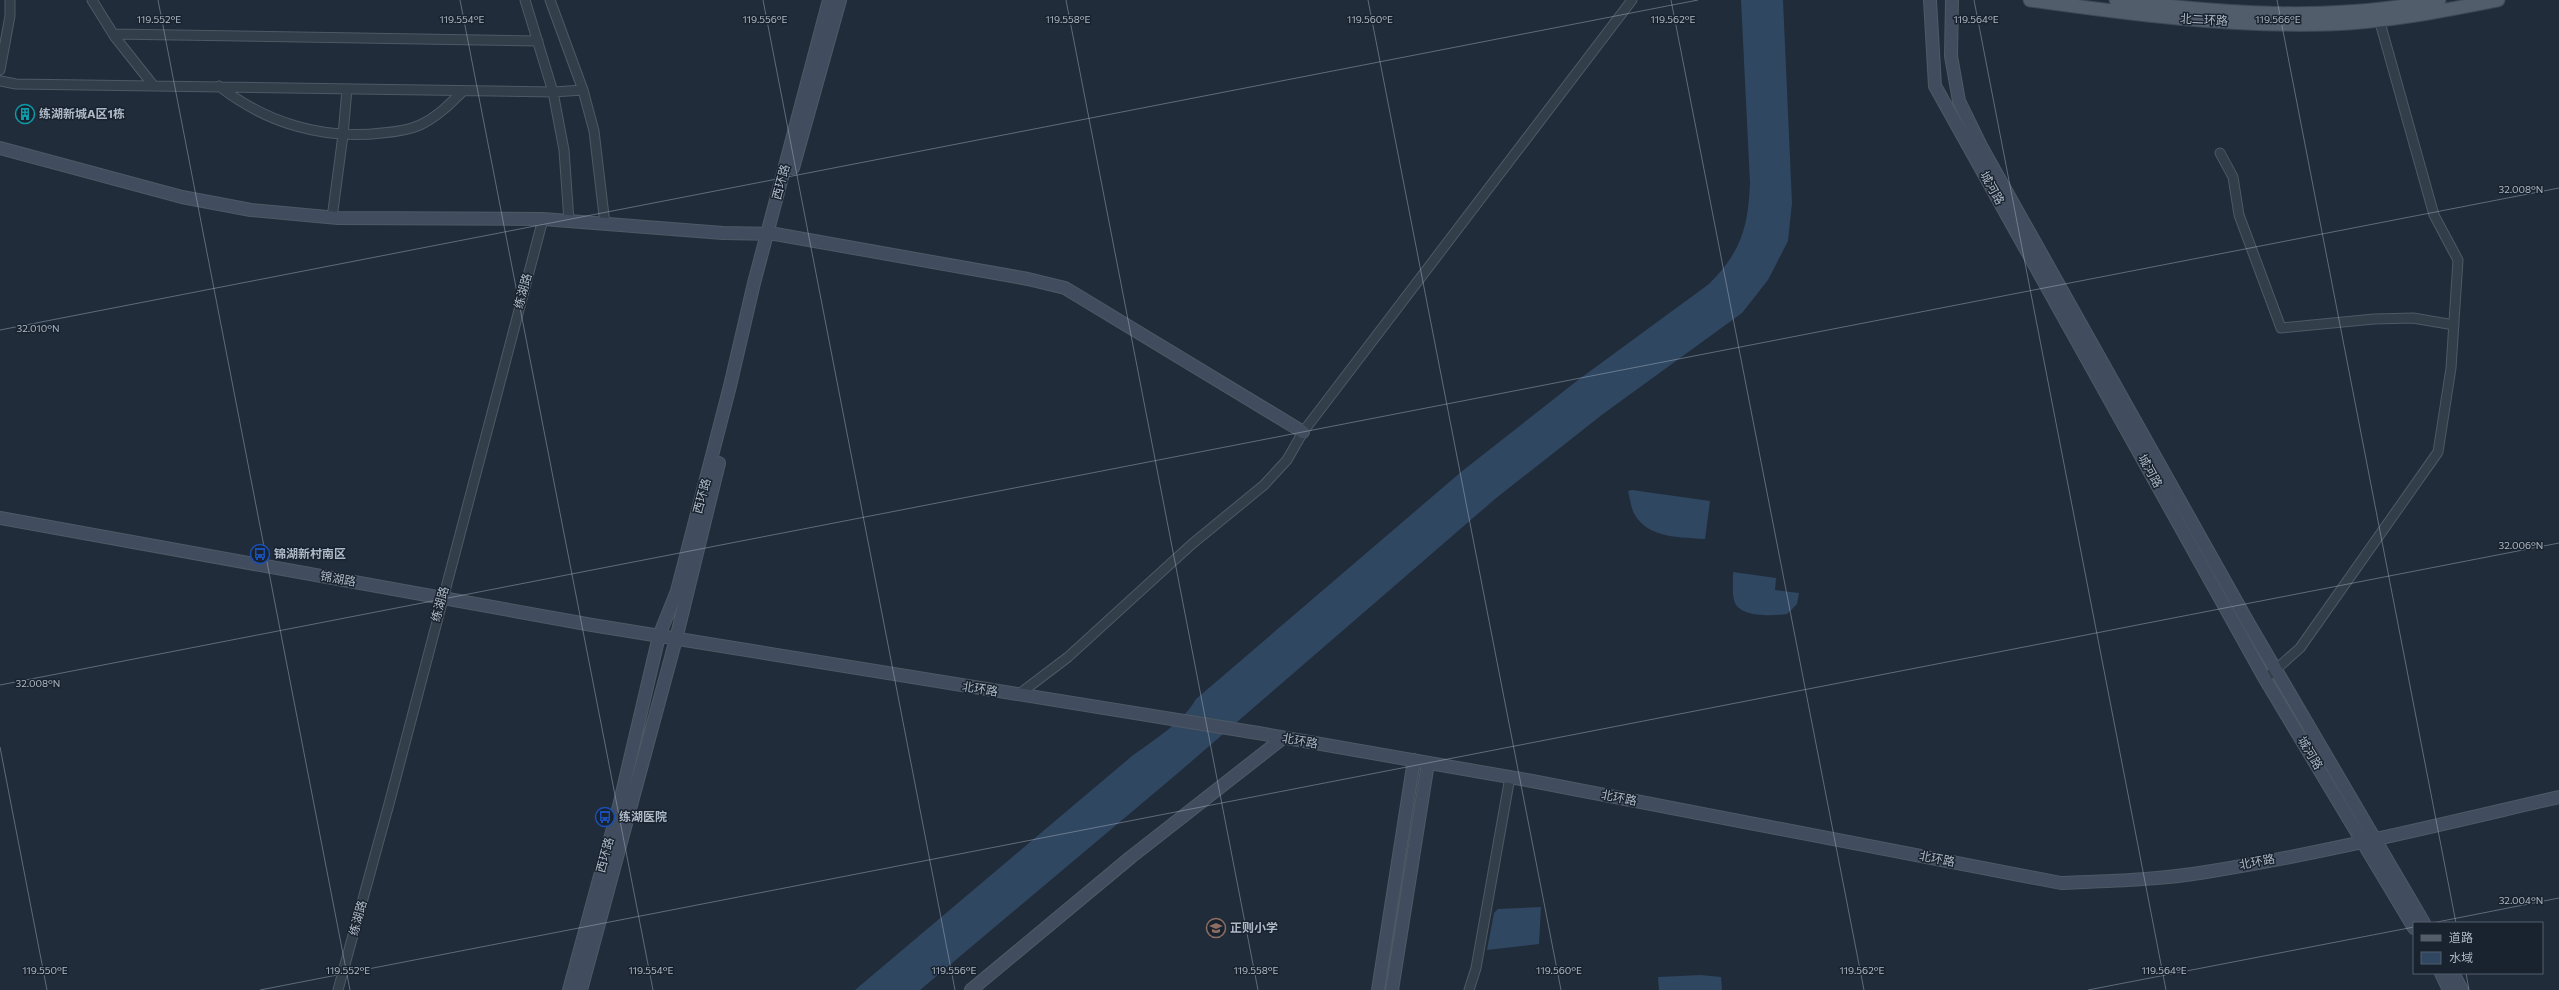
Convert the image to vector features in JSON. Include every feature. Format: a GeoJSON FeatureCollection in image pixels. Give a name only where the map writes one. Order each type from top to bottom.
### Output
{"type":"FeatureCollection","features":[{"type":"Feature","properties":{"kind":"main road","name":"西环路"},"geometry":{"type":"LineString","coordinates":[[582,990],[676,639],[771,234],[829,0]]}},
{"type":"Feature","properties":{"kind":"main road","name":"西环路"},"geometry":{"type":"LineString","coordinates":[[569,990],[619,806],[659,636],[676,591],[771,234],[840,0]]}},
{"type":"Feature","properties":{"kind":"main road","name":"城河路"},"geometry":{"type":"LineString","coordinates":[[1930,0],[1935,86],[2266,679],[2368,840],[2423,922]]}},
{"type":"Feature","properties":{"kind":"main road","name":"城河路"},"geometry":{"type":"LineString","coordinates":[[1952,0],[1952,56],[1959,101],[1982,148],[2276,670],[2413,926]]}},
{"type":"Feature","properties":{"kind":"main road","name":"北二环路"},"geometry":{"type":"LineString","coordinates":[[2030,0],[2150,17],[2276,25],[2332,24],[2435,13],[2498,0]]}},
{"type":"Feature","properties":{"kind":"main road","name":"北二环路"},"geometry":{"type":"LineString","coordinates":[[2116,0],[2277,15],[2331,13],[2439,0]]}},
{"type":"Feature","properties":{"kind":"main road"},"geometry":{"type":"LineString","coordinates":[[0,148],[182,197],[251,210],[332,218],[543,219],[723,234],[771,234],[958,266],[1064,288],[1303,432]]}},
{"type":"Feature","properties":{"kind":"main road","name":"锦湖路"},"geometry":{"type":"LineString","coordinates":[[0,518],[676,639]]}},
{"type":"Feature","properties":{"kind":"main road","name":"北环路"},"geometry":{"type":"LineString","coordinates":[[676,639],[1139,715],[1258,733],[1414,760],[1510,777],[2061,883],[2135,880],[2206,872],[2368,840],[2559,797]]}},
{"type":"Feature","properties":{"kind":"main road"},"geometry":{"type":"LineString","coordinates":[[971,990],[1131,857],[1283,738]]}},
{"type":"Feature","properties":{"kind":"main road"},"geometry":{"type":"LineString","coordinates":[[1378,990],[1414,760]]}},
{"type":"Feature","properties":{"kind":"main road"},"geometry":{"type":"LineString","coordinates":[[1392,990],[1428,763]]}},
{"type":"Feature","properties":{"kind":"main road"},"geometry":{"type":"LineString","coordinates":[[2441,974],[2449,990]]}},
{"type":"Feature","properties":{"kind":"main road"},"geometry":{"type":"LineString","coordinates":[[2454,974],[2462,990]]}},
{"type":"Feature","properties":{"kind":"street"},"geometry":{"type":"LineString","coordinates":[[0,70],[10,16],[10,0]]}},
{"type":"Feature","properties":{"kind":"street"},"geometry":{"type":"LineString","coordinates":[[92,0],[113,34],[153,85]]}},
{"type":"Feature","properties":{"kind":"street"},"geometry":{"type":"LineString","coordinates":[[525,0],[553,92],[564,150],[569,221]]}},
{"type":"Feature","properties":{"kind":"street"},"geometry":{"type":"LineString","coordinates":[[550,0],[583,90],[596,139],[605,224]]}},
{"type":"Feature","properties":{"kind":"street"},"geometry":{"type":"LineString","coordinates":[[1018,695],[1068,657],[1192,544],[1264,485],[1287,460],[1303,432],[1632,0]]}},
{"type":"Feature","properties":{"kind":"street"},"geometry":{"type":"LineString","coordinates":[[2266,679],[2300,648],[2438,452],[2451,368],[2458,260],[2434,215],[2379,19]]}},
{"type":"Feature","properties":{"kind":"street"},"geometry":{"type":"LineString","coordinates":[[113,34],[538,41]]}},
{"type":"Feature","properties":{"kind":"street"},"geometry":{"type":"LineString","coordinates":[[0,81],[16,84],[463,91],[553,92],[583,90]]}},
{"type":"Feature","properties":{"kind":"street"},"geometry":{"type":"LineString","coordinates":[[220,86],[239,101],[276,120],[301,128],[343,135],[394,132],[419,126],[449,105],[463,91]]}},
{"type":"Feature","properties":{"kind":"street"},"geometry":{"type":"LineString","coordinates":[[332,218],[343,135],[347,89]]}},
{"type":"Feature","properties":{"kind":"street"},"geometry":{"type":"LineString","coordinates":[[2220,153],[2233,177],[2239,215],[2281,328],[2382,318],[2413,318],[2454,325]]}},
{"type":"Feature","properties":{"kind":"street","name":"练湖路"},"geometry":{"type":"LineString","coordinates":[[338,990],[389,804],[543,219]]}},
{"type":"Feature","properties":{"kind":"street"},"geometry":{"type":"LineString","coordinates":[[1469,990],[1476,968],[1510,777]]}},
{"type":"Feature","properties":{"kind":"water"},"geometry":{"type":"Polygon","coordinates":[[[1741,0],[1783,0],[1792,203],[1788,241],[1768,280],[1742,313],[1603,414],[1495,499],[1178,773],[920,990],[855,990],[1132,756],[1176,723],[1196,699],[1461,472],[1578,380],[1709,284],[1720,272],[1736,250],[1741,238],[1745,226],[1749,199],[1750,183],[1741,0]]]}},
{"type":"Feature","properties":{"kind":"water"},"geometry":{"type":"Polygon","coordinates":[[[1632,490],[1710,501],[1705,539],[1676,537],[1657,533],[1648,529],[1641,523],[1634,513],[1628,491],[1632,490]]]}},
{"type":"Feature","properties":{"kind":"water"},"geometry":{"type":"Polygon","coordinates":[[[1733,572],[1776,578],[1775,590],[1799,593],[1797,604],[1787,614],[1781,615],[1749,613],[1742,610],[1737,606],[1734,600],[1733,572]]]}},
{"type":"Feature","properties":{"kind":"water"},"geometry":{"type":"Polygon","coordinates":[[[1541,907],[1539,944],[1487,950],[1494,913],[1498,909],[1541,907]]]}},
{"type":"Feature","properties":{"kind":"water"},"geometry":{"type":"Polygon","coordinates":[[[1701,975],[1721,977],[1722,990],[1659,990],[1658,977],[1701,975]]]}},
{"type":"Feature","properties":{"kind":"place","name":"练湖新城A区1栋"},"geometry":{"type":"Point","coordinates":[25,114]}},
{"type":"Feature","properties":{"kind":"place","name":"锦湖新村南区"},"geometry":{"type":"Point","coordinates":[260,554]}},
{"type":"Feature","properties":{"kind":"place","name":"练湖医院"},"geometry":{"type":"Point","coordinates":[605,817]}},
{"type":"Feature","properties":{"kind":"place","name":"正则小学"},"geometry":{"type":"Point","coordinates":[1216,928]}}]}
